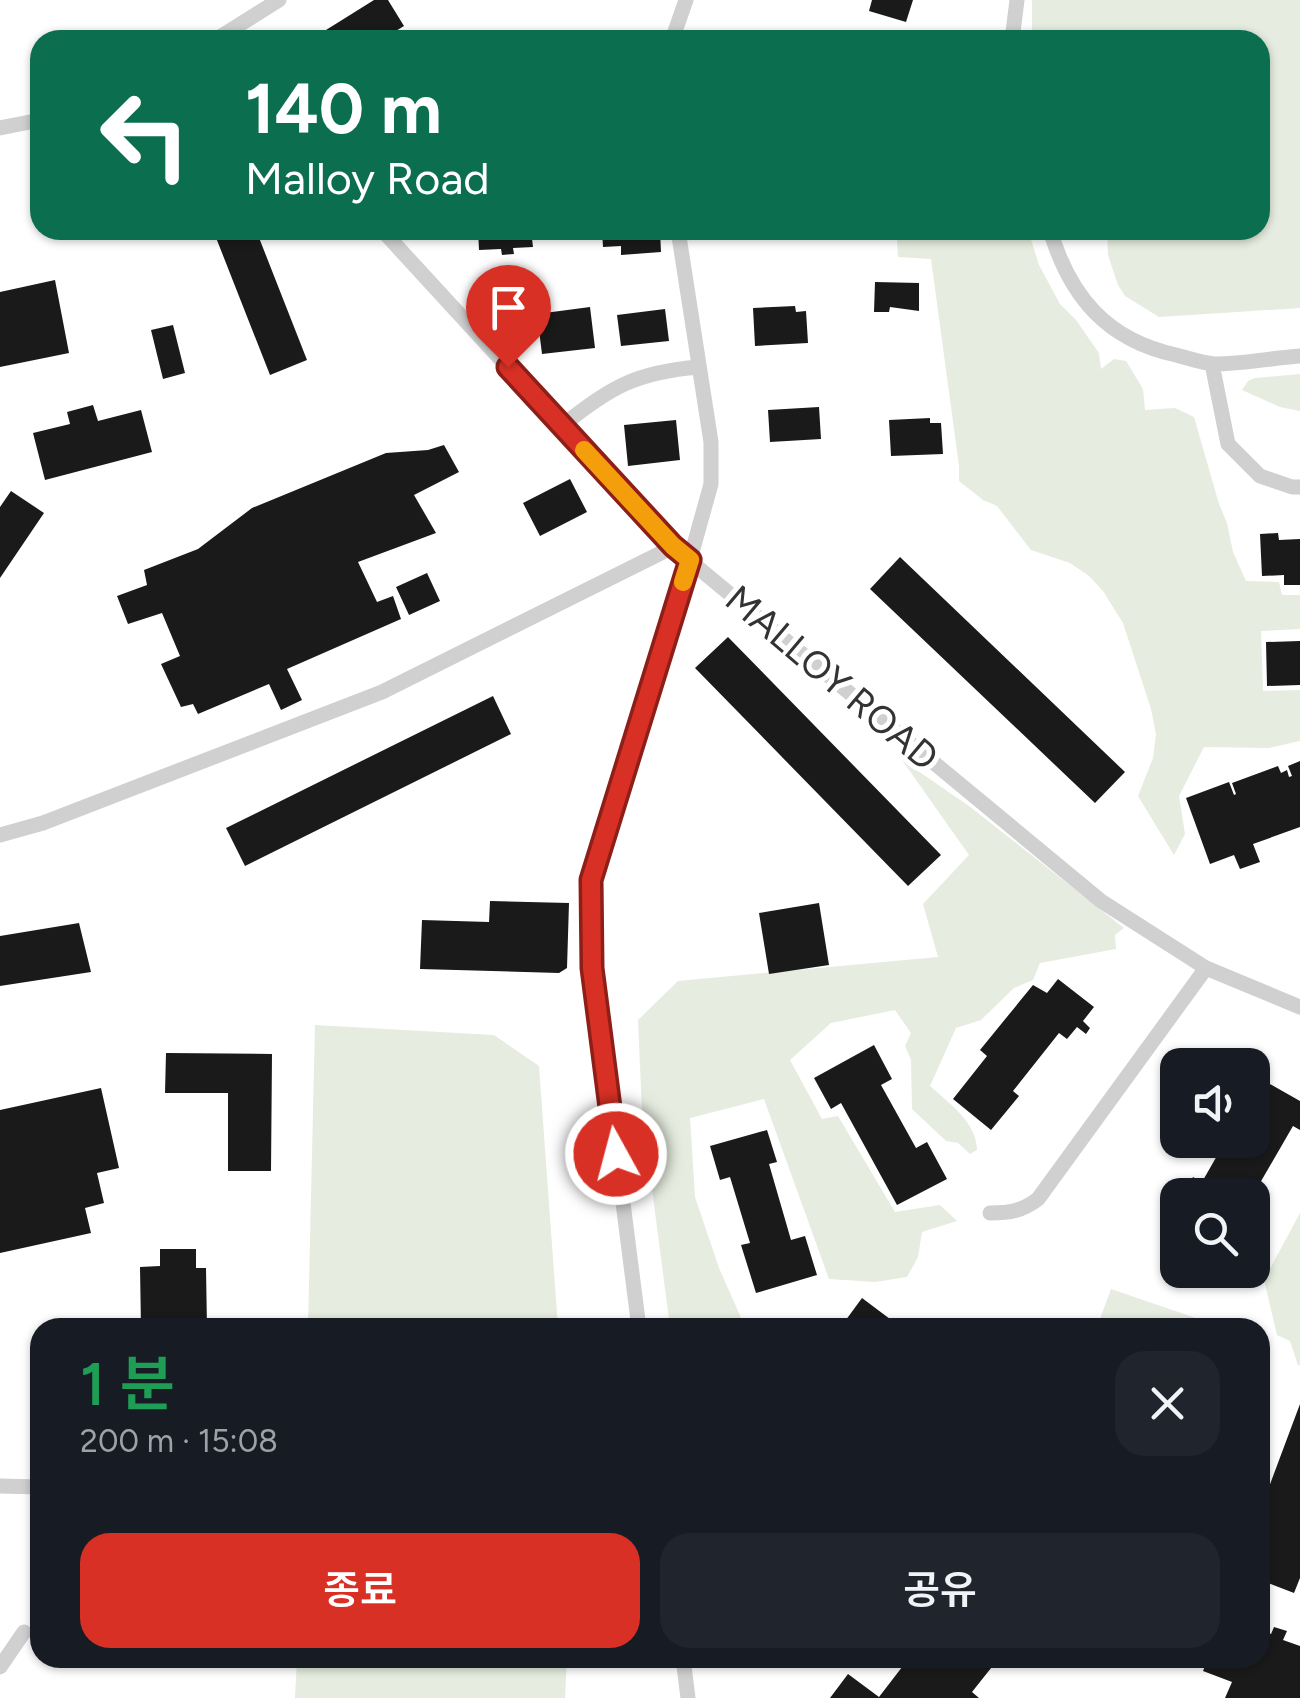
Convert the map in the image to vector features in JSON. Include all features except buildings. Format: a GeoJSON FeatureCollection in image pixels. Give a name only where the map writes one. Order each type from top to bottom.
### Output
{"type":"FeatureCollection","features":[{"type":"Feature","properties":{"kind":"lane"},"geometry":{"type":"LineString","coordinates":[[232,30],[280,0]]}},
{"type":"Feature","properties":{"kind":"lane"},"geometry":{"type":"LineString","coordinates":[[676,30],[686,0]]}},
{"type":"Feature","properties":{"kind":"lane"},"geometry":{"type":"LineString","coordinates":[[1013,30],[1017,0]]}},
{"type":"Feature","properties":{"kind":"lane"},"geometry":{"type":"LineString","coordinates":[[0,128],[30,122]]}},
{"type":"Feature","properties":{"kind":"lane","name":"MALLOY ROAD"},"geometry":{"type":"LineString","coordinates":[[391,240],[673,546],[1101,901],[1206,968],[1300,1007]]}},
{"type":"Feature","properties":{"kind":"lane"},"geometry":{"type":"LineString","coordinates":[[638,1318],[592,968],[591,880],[711,484],[711,442],[680,240]]}},
{"type":"Feature","properties":{"kind":"lane"},"geometry":{"type":"LineString","coordinates":[[1054,240],[1081,296],[1113,330],[1158,351],[1212,364],[1300,356]]}},
{"type":"Feature","properties":{"kind":"lane"},"geometry":{"type":"LineString","coordinates":[[1212,364],[1228,444],[1260,476],[1300,487]]}},
{"type":"Feature","properties":{"kind":"lane"},"geometry":{"type":"LineString","coordinates":[[562,426],[610,390],[635,378],[700,367]]}},
{"type":"Feature","properties":{"kind":"lane"},"geometry":{"type":"LineString","coordinates":[[0,835],[42,823],[382,692],[673,546]]}},
{"type":"Feature","properties":{"kind":"lane"},"geometry":{"type":"LineString","coordinates":[[990,1213],[1024,1210],[1038,1200],[1206,968]]}},
{"type":"Feature","properties":{"kind":"lane"},"geometry":{"type":"LineString","coordinates":[[0,1486],[30,1487]]}},
{"type":"Feature","properties":{"kind":"lane"},"geometry":{"type":"LineString","coordinates":[[0,1666],[24,1632]]}},
{"type":"Feature","properties":{"kind":"lane"},"geometry":{"type":"LineString","coordinates":[[684,1668],[688,1698]]}},
{"type":"Feature","properties":{"kind":"shaded area"},"geometry":{"type":"Polygon","coordinates":[[[1032,0],[1300,0],[1300,308],[1159,317],[1125,296],[1108,255],[1107,240],[1270,240],[1270,30],[1032,30],[1032,0]]]}},
{"type":"Feature","properties":{"kind":"shaded area"},"geometry":{"type":"Polygon","coordinates":[[[897,240],[1031,240],[1039,265],[1060,304],[1099,353],[1101,369],[1114,359],[1126,361],[1143,389],[1145,410],[1175,408],[1194,417],[1233,552],[1246,581],[1279,582],[1282,595],[1300,595],[1300,629],[1261,631],[1263,691],[1300,690],[1300,741],[1269,748],[1204,747],[1179,796],[1185,834],[1174,855],[1138,796],[1153,758],[1156,734],[1123,623],[1089,576],[1070,563],[1031,550],[997,506],[959,481],[931,259],[898,257],[897,240]]]}},
{"type":"Feature","properties":{"kind":"shaded area"},"geometry":{"type":"Polygon","coordinates":[[[1300,374],[1300,411],[1280,407],[1242,390],[1255,378],[1300,374]]]}},
{"type":"Feature","properties":{"kind":"shaded area"},"geometry":{"type":"Polygon","coordinates":[[[902,760],[969,806],[1124,928],[1115,935],[1116,949],[1040,963],[1033,980],[1014,988],[981,1020],[956,1028],[930,1086],[961,1114],[976,1140],[977,1150],[970,1154],[958,1143],[946,1141],[912,1109],[911,1060],[905,1046],[911,1033],[895,1010],[831,1023],[790,1060],[822,1119],[838,1116],[895,1212],[940,1205],[957,1221],[922,1232],[918,1257],[907,1277],[875,1282],[829,1279],[764,1099],[690,1118],[695,1197],[741,1318],[669,1318],[642,1112],[638,1020],[678,981],[938,957],[923,904],[969,855],[902,760]]]}},
{"type":"Feature","properties":{"kind":"shaded area"},"geometry":{"type":"Polygon","coordinates":[[[315,1025],[494,1035],[539,1066],[557,1318],[308,1318],[315,1025]]]}},
{"type":"Feature","properties":{"kind":"shaded area"},"geometry":{"type":"Polygon","coordinates":[[[1300,1213],[1300,1365],[1290,1341],[1277,1335],[1266,1288],[1270,1288],[1270,1269],[1300,1213]]]}},
{"type":"Feature","properties":{"kind":"shaded area"},"geometry":{"type":"Polygon","coordinates":[[[1111,1289],[1196,1318],[1100,1318],[1111,1289]]]}},
{"type":"Feature","properties":{"kind":"shaded area"},"geometry":{"type":"Polygon","coordinates":[[[296,1668],[566,1668],[565,1698],[295,1698],[296,1668]]]}},
{"type":"Feature","properties":{"kind":"slow traffic"},"geometry":{"type":"LineString","coordinates":[[584,450],[690,560],[683,582]]}},
{"type":"Feature","properties":{"kind":"route"},"geometry":{"type":"LineString","coordinates":[[508,367],[690,560],[591,880],[592,968],[616,1154]]}}]}
